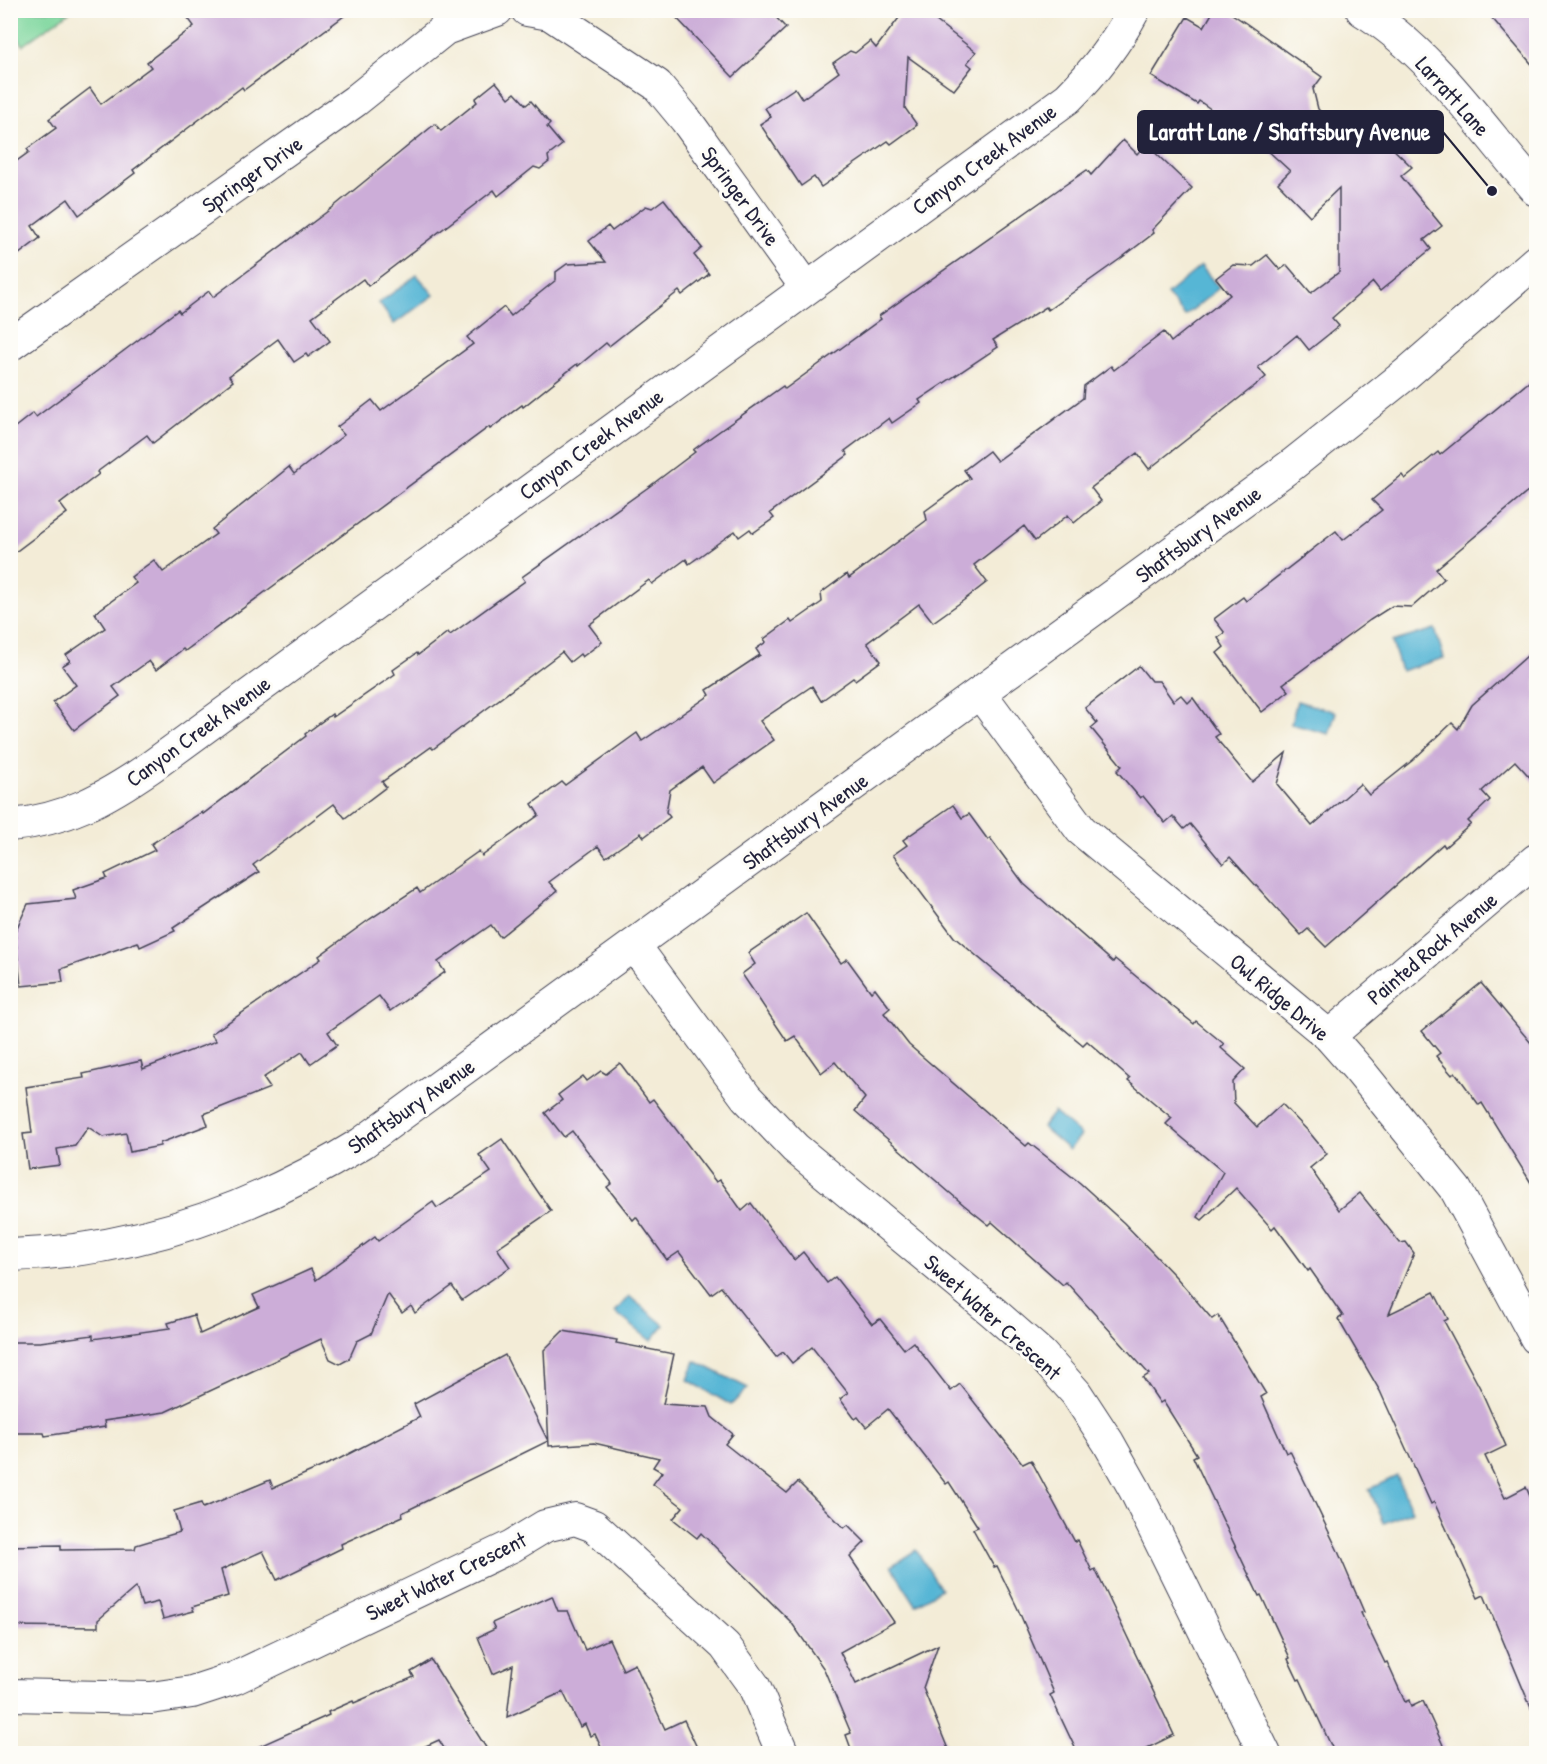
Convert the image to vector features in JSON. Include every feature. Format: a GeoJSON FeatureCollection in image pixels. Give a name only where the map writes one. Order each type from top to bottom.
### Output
{"type":"FeatureCollection","features":[{"type":"Feature","properties":{"kind":"street","name":"Springer Drive"},"geometry":{"type":"LineString","coordinates":[[10,345],[356,101],[445,29],[497,10]]}},
{"type":"Feature","properties":{"kind":"street","name":"Springer Drive"},"geometry":{"type":"LineString","coordinates":[[526,10],[550,14],[657,85],[700,139],[806,287]]}},
{"type":"Feature","properties":{"kind":"street","name":"Canyon Creek Avenue"},"geometry":{"type":"LineString","coordinates":[[10,825],[36,823],[76,812],[110,795],[1068,98],[1094,73],[1119,39],[1134,10]]}},
{"type":"Feature","properties":{"kind":"street","name":"Larratt Lane"},"geometry":{"type":"LineString","coordinates":[[1362,10],[1389,26],[1441,80],[1536,190]]}},
{"type":"Feature","properties":{"kind":"street","name":"Shaftsbury Avenue"},"geometry":{"type":"LineString","coordinates":[[10,1255],[74,1251],[154,1236],[219,1215],[297,1181],[399,1117],[1293,465],[1406,374],[1536,261]]}},
{"type":"Feature","properties":{"kind":"street","name":"Owl Ridge Drive"},"geometry":{"type":"LineString","coordinates":[[980,693],[1081,830],[1329,1036],[1359,1070],[1456,1190],[1536,1338]]}},
{"type":"Feature","properties":{"kind":"street","name":"Painted Rock Avenue"},"geometry":{"type":"LineString","coordinates":[[1329,1036],[1536,860]]}},
{"type":"Feature","properties":{"kind":"street","name":"Sweet Water Crescent"},"geometry":{"type":"LineString","coordinates":[[634,945],[765,1120],[795,1149],[1041,1354],[1076,1393],[1108,1442],[1135,1490],[1265,1754]]}},
{"type":"Feature","properties":{"kind":"street","name":"Sweet Water Crescent"},"geometry":{"type":"LineString","coordinates":[[10,1695],[151,1698],[192,1692],[235,1678],[512,1546],[545,1526],[575,1519],[594,1526],[725,1646],[754,1686],[783,1754]]}},
{"type":"Feature","properties":{"kind":"green space"},"geometry":{"type":"Polygon","coordinates":[[[10,11],[71,11],[23,45],[11,27],[10,11]]]}},
{"type":"Feature","properties":{"kind":"water"},"geometry":{"type":"Polygon","coordinates":[[[1201,266],[1219,288],[1185,316],[1167,294],[1201,266]]]}},
{"type":"Feature","properties":{"kind":"water"},"geometry":{"type":"Polygon","coordinates":[[[417,275],[434,295],[394,324],[379,303],[417,275]]]}},
{"type":"Feature","properties":{"kind":"water"},"geometry":{"type":"Polygon","coordinates":[[[1435,629],[1444,658],[1401,671],[1392,642],[1435,629]]]}},
{"type":"Feature","properties":{"kind":"water"},"geometry":{"type":"Polygon","coordinates":[[[1297,701],[1336,712],[1329,734],[1291,724],[1297,701]]]}},
{"type":"Feature","properties":{"kind":"water"},"geometry":{"type":"Polygon","coordinates":[[[1054,1112],[1081,1135],[1069,1150],[1042,1127],[1054,1112]]]}},
{"type":"Feature","properties":{"kind":"water"},"geometry":{"type":"Polygon","coordinates":[[[629,1296],[664,1325],[651,1341],[615,1312],[629,1296]]]}},
{"type":"Feature","properties":{"kind":"water"},"geometry":{"type":"Polygon","coordinates":[[[695,1361],[748,1388],[731,1405],[688,1380],[695,1361]]]}},
{"type":"Feature","properties":{"kind":"water"},"geometry":{"type":"Polygon","coordinates":[[[1397,1476],[1412,1511],[1384,1523],[1369,1489],[1397,1476]]]}},
{"type":"Feature","properties":{"kind":"water"},"geometry":{"type":"Polygon","coordinates":[[[916,1550],[941,1589],[916,1605],[891,1566],[916,1550]]]}},
{"type":"Feature","properties":{"kind":"building"},"geometry":{"type":"Polygon","coordinates":[[[182,10],[352,10],[244,90],[242,87],[133,170],[135,173],[79,215],[68,199],[32,226],[40,238],[10,261],[10,166],[29,152],[27,149],[56,128],[49,119],[90,88],[101,104],[151,67],[147,62],[194,26],[182,10]]]}},
{"type":"Feature","properties":{"kind":"building"},"geometry":{"type":"Polygon","coordinates":[[[669,10],[769,10],[786,28],[733,77],[669,10]]]}},
{"type":"Feature","properties":{"kind":"building"},"geometry":{"type":"Polygon","coordinates":[[[905,10],[922,10],[976,52],[967,63],[972,67],[954,90],[908,57],[905,108],[917,125],[891,144],[888,141],[821,187],[814,177],[801,186],[760,124],[771,117],[765,108],[795,88],[802,99],[839,72],[833,63],[850,51],[855,53],[870,41],[876,48],[905,10]]]}},
{"type":"Feature","properties":{"kind":"building"},"geometry":{"type":"Polygon","coordinates":[[[1214,10],[1226,10],[1322,77],[1313,89],[1318,109],[1344,137],[1362,119],[1412,167],[1401,176],[1442,226],[1424,240],[1431,249],[1380,291],[1373,282],[1332,318],[1339,326],[1309,350],[1297,335],[1258,367],[1266,377],[1149,469],[1137,453],[1091,488],[1101,501],[1074,523],[1068,515],[1035,541],[1024,526],[974,565],[987,582],[933,622],[919,604],[867,643],[881,661],[855,680],[853,678],[821,701],[812,686],[760,721],[774,740],[713,783],[702,767],[670,790],[666,812],[670,817],[644,837],[641,833],[606,857],[598,846],[549,882],[557,891],[500,937],[491,925],[438,962],[445,972],[390,1011],[379,996],[328,1032],[337,1045],[310,1064],[302,1052],[263,1078],[270,1088],[204,1114],[208,1125],[160,1143],[160,1146],[130,1152],[126,1133],[103,1137],[88,1127],[75,1146],[57,1149],[60,1165],[28,1169],[23,1134],[32,1133],[26,1087],[84,1078],[83,1074],[141,1061],[143,1069],[216,1041],[211,1034],[321,959],[319,956],[370,919],[417,888],[420,893],[479,851],[482,856],[539,815],[532,804],[562,782],[565,785],[637,733],[642,741],[710,695],[707,690],[760,655],[756,649],[766,642],[764,639],[790,620],[792,623],[822,602],[821,593],[847,574],[849,578],[927,520],[925,511],[970,478],[964,470],[989,451],[997,461],[1083,398],[1084,386],[1111,366],[1114,370],[1164,332],[1171,342],[1230,295],[1216,278],[1233,265],[1253,266],[1267,255],[1280,270],[1287,265],[1311,293],[1339,272],[1339,188],[1310,216],[1278,183],[1290,171],[1265,148],[1264,141],[1233,119],[1231,123],[1199,101],[1197,104],[1151,76],[1187,17],[1204,27],[1214,10]]]}},
{"type":"Feature","properties":{"kind":"building"},"geometry":{"type":"Polygon","coordinates":[[[1485,10],[1536,10],[1536,69],[1485,10]]]}},
{"type":"Feature","properties":{"kind":"building"},"geometry":{"type":"Polygon","coordinates":[[[496,82],[509,98],[515,93],[526,105],[531,101],[550,124],[547,127],[562,145],[548,156],[549,162],[540,169],[534,167],[498,196],[494,190],[368,286],[363,279],[312,317],[330,341],[308,357],[306,354],[294,362],[278,339],[229,376],[233,381],[153,443],[147,435],[97,472],[99,474],[60,504],[67,513],[10,556],[10,431],[33,413],[36,417],[178,310],[180,313],[209,291],[213,297],[332,208],[435,124],[441,131],[477,102],[475,99],[496,82]]]}},
{"type":"Feature","properties":{"kind":"building"},"geometry":{"type":"Polygon","coordinates":[[[1123,140],[1137,154],[1146,144],[1192,188],[1152,230],[1154,233],[1048,310],[1046,307],[993,340],[998,347],[919,400],[921,403],[892,423],[889,418],[845,451],[848,455],[770,513],[774,518],[753,533],[750,529],[739,537],[735,531],[689,564],[686,559],[652,584],[649,580],[589,625],[602,642],[582,657],[580,654],[570,662],[562,652],[433,749],[431,747],[382,782],[386,787],[345,818],[334,804],[253,865],[259,872],[173,928],[175,931],[140,947],[138,942],[61,969],[63,982],[21,986],[15,932],[28,904],[76,899],[73,890],[107,878],[105,874],[155,850],[151,844],[202,812],[203,814],[332,714],[333,717],[395,674],[393,670],[417,653],[418,655],[448,632],[450,635],[525,581],[522,577],[650,486],[695,452],[693,450],[783,386],[785,389],[881,319],[879,316],[1062,187],[1087,170],[1091,175],[1123,140]]]}},
{"type":"Feature","properties":{"kind":"building"},"geometry":{"type":"Polygon","coordinates":[[[664,199],[702,248],[694,255],[709,274],[682,295],[679,291],[609,346],[606,343],[523,407],[522,405],[490,429],[489,427],[185,651],[183,649],[156,670],[149,661],[113,687],[120,696],[74,730],[53,702],[76,685],[62,666],[70,661],[66,655],[105,628],[95,613],[136,583],[131,577],[154,560],[163,572],[216,534],[212,529],[289,467],[294,474],[344,435],[337,427],[372,400],[381,411],[473,344],[467,337],[504,307],[511,316],[556,280],[556,272],[567,264],[606,262],[589,241],[608,226],[612,231],[646,206],[652,208],[664,199]]]}},
{"type":"Feature","properties":{"kind":"building"},"geometry":{"type":"Polygon","coordinates":[[[1536,376],[1536,485],[1436,569],[1444,579],[1412,607],[1392,606],[1370,620],[1283,684],[1289,691],[1262,712],[1217,653],[1224,647],[1218,638],[1225,633],[1214,619],[1243,597],[1246,601],[1336,531],[1343,540],[1382,510],[1372,500],[1402,475],[1405,479],[1438,452],[1440,455],[1536,376]]]}},
{"type":"Feature","properties":{"kind":"building"},"geometry":{"type":"Polygon","coordinates":[[[1536,648],[1536,784],[1515,761],[1482,791],[1490,800],[1468,821],[1471,824],[1445,847],[1443,844],[1326,947],[1308,929],[1301,935],[1230,857],[1223,864],[1190,824],[1184,829],[1173,816],[1165,823],[1143,796],[1140,798],[1117,771],[1122,766],[1091,728],[1097,723],[1085,708],[1139,666],[1151,681],[1159,681],[1173,701],[1181,695],[1188,703],[1193,698],[1219,734],[1215,737],[1252,782],[1286,753],[1277,784],[1312,826],[1360,784],[1369,795],[1413,760],[1452,723],[1458,729],[1472,705],[1536,648]]]}},
{"type":"Feature","properties":{"kind":"building"},"geometry":{"type":"Polygon","coordinates":[[[953,805],[962,818],[969,814],[1024,884],[1113,962],[1115,959],[1194,1024],[1196,1021],[1224,1044],[1221,1048],[1245,1069],[1233,1082],[1234,1103],[1257,1127],[1282,1104],[1309,1132],[1327,1154],[1310,1168],[1339,1210],[1360,1193],[1400,1243],[1406,1242],[1414,1253],[1389,1314],[1434,1292],[1448,1319],[1444,1321],[1480,1388],[1506,1446],[1485,1456],[1505,1498],[1526,1487],[1536,1510],[1536,1720],[1484,1595],[1478,1598],[1434,1502],[1431,1504],[1380,1391],[1338,1319],[1343,1316],[1310,1269],[1308,1271],[1275,1226],[1272,1229],[1236,1188],[1202,1220],[1198,1217],[1223,1172],[1166,1124],[1172,1118],[1128,1081],[1130,1079],[1087,1041],[1083,1045],[954,937],[893,855],[907,845],[903,840],[953,805]]]}},
{"type":"Feature","properties":{"kind":"building"},"geometry":{"type":"Polygon","coordinates":[[[806,913],[841,963],[847,959],[871,992],[875,988],[890,1008],[884,1013],[909,1045],[1026,1146],[1029,1143],[1080,1183],[1124,1223],[1176,1277],[1212,1319],[1218,1315],[1266,1394],[1261,1397],[1286,1453],[1290,1451],[1337,1549],[1364,1612],[1361,1613],[1405,1702],[1409,1700],[1411,1707],[1423,1701],[1447,1754],[1335,1754],[1300,1679],[1298,1680],[1288,1659],[1290,1658],[1261,1595],[1259,1596],[1193,1457],[1197,1455],[1163,1401],[1160,1403],[1143,1378],[1149,1374],[1066,1282],[1063,1285],[992,1222],[989,1225],[964,1205],[855,1111],[865,1098],[835,1062],[821,1073],[795,1036],[787,1041],[742,974],[755,964],[748,953],[806,913]]]}},
{"type":"Feature","properties":{"kind":"building"},"geometry":{"type":"Polygon","coordinates":[[[1481,983],[1536,1049],[1536,1191],[1482,1103],[1479,1105],[1455,1072],[1452,1075],[1436,1056],[1440,1053],[1422,1031],[1481,983]]]}},
{"type":"Feature","properties":{"kind":"building"},"geometry":{"type":"Polygon","coordinates":[[[620,1063],[649,1102],[653,1099],[716,1182],[720,1180],[742,1211],[751,1203],[794,1260],[803,1252],[827,1283],[835,1277],[872,1324],[880,1319],[904,1349],[913,1342],[951,1391],[960,1384],[1023,1464],[1031,1460],[1092,1571],[1095,1569],[1174,1735],[1135,1754],[1078,1754],[1050,1695],[1054,1693],[1017,1607],[997,1566],[994,1567],[973,1529],[978,1527],[949,1482],[946,1484],[888,1409],[866,1427],[858,1417],[855,1419],[840,1399],[848,1393],[812,1347],[792,1363],[783,1352],[776,1357],[721,1287],[711,1294],[679,1252],[667,1260],[636,1217],[633,1220],[607,1187],[612,1183],[572,1131],[564,1137],[545,1113],[562,1100],[558,1095],[583,1076],[587,1081],[601,1071],[606,1074],[620,1063]]]}},
{"type":"Feature","properties":{"kind":"building"},"geometry":{"type":"Polygon","coordinates":[[[502,1139],[551,1211],[497,1248],[510,1267],[462,1300],[452,1286],[415,1313],[411,1306],[402,1313],[388,1294],[371,1334],[357,1341],[349,1359],[340,1364],[330,1359],[321,1339],[165,1412],[104,1421],[105,1427],[45,1436],[44,1433],[10,1433],[10,1342],[40,1342],[93,1335],[93,1339],[170,1328],[168,1323],[194,1315],[200,1334],[259,1307],[253,1295],[311,1269],[316,1280],[375,1237],[378,1241],[433,1202],[437,1208],[491,1172],[479,1155],[502,1139]]]}},
{"type":"Feature","properties":{"kind":"building"},"geometry":{"type":"Polygon","coordinates":[[[563,1331],[617,1340],[616,1343],[674,1354],[663,1404],[708,1407],[712,1417],[733,1434],[725,1444],[787,1493],[798,1482],[844,1528],[848,1525],[865,1542],[850,1557],[894,1622],[840,1652],[856,1684],[938,1645],[923,1688],[950,1754],[853,1754],[846,1735],[851,1733],[824,1669],[791,1622],[701,1533],[697,1538],[673,1519],[683,1507],[653,1484],[662,1472],[653,1467],[659,1458],[594,1443],[549,1446],[544,1350],[563,1331]]]}},
{"type":"Feature","properties":{"kind":"building"},"geometry":{"type":"Polygon","coordinates":[[[505,1355],[548,1441],[402,1513],[403,1516],[341,1544],[342,1548],[277,1580],[263,1551],[221,1570],[228,1596],[192,1607],[194,1611],[163,1619],[158,1602],[142,1606],[136,1587],[98,1620],[98,1627],[10,1626],[10,1546],[61,1545],[61,1550],[135,1549],[136,1545],[180,1532],[174,1511],[201,1503],[203,1508],[270,1480],[273,1488],[337,1460],[420,1417],[414,1404],[505,1355]]]}},
{"type":"Feature","properties":{"kind":"building"},"geometry":{"type":"Polygon","coordinates":[[[552,1596],[558,1611],[568,1611],[585,1650],[609,1639],[623,1670],[635,1664],[665,1729],[684,1720],[700,1754],[604,1754],[595,1734],[590,1736],[585,1724],[580,1727],[563,1692],[507,1717],[513,1665],[493,1674],[478,1637],[495,1629],[492,1623],[552,1596]]]}},
{"type":"Feature","properties":{"kind":"building"},"geometry":{"type":"Polygon","coordinates":[[[431,1660],[490,1754],[447,1753],[439,1740],[408,1754],[242,1754],[329,1715],[328,1712],[414,1677],[411,1672],[431,1660]]]}},
{"type":"Feature","properties":{"kind":"place","name":"Laratt Lane / Shaftsbury Avenue"},"geometry":{"type":"Point","coordinates":[1492,191]}}]}
